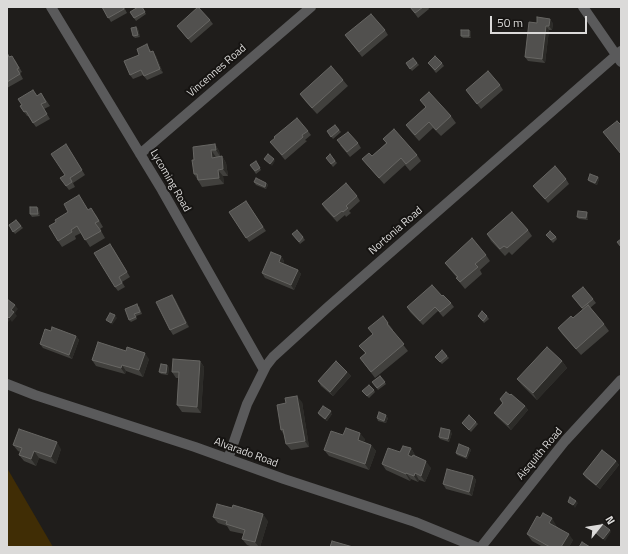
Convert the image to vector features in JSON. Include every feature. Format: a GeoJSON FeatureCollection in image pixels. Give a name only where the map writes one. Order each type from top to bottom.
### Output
{"type":"FeatureCollection","features":[{"type":"Feature","properties":{"kind":"street","name":"Lycoming Road"},"geometry":{"type":"LineString","coordinates":[[51,7],[140,154],[264,370]]}},
{"type":"Feature","properties":{"kind":"street","name":"Vincennes Road"},"geometry":{"type":"LineString","coordinates":[[140,154],[310,7]]}},
{"type":"Feature","properties":{"kind":"street"},"geometry":{"type":"LineString","coordinates":[[583,7],[620,56]]}},
{"type":"Feature","properties":{"kind":"street","name":"Nortonia Road"},"geometry":{"type":"LineString","coordinates":[[228,459],[247,404],[264,370],[273,356],[620,56]]}},
{"type":"Feature","properties":{"kind":"street","name":"Aisquith Road"},"geometry":{"type":"LineString","coordinates":[[481,547],[565,441],[621,380]]}},
{"type":"Feature","properties":{"kind":"street","name":"Alvarado Road"},"geometry":{"type":"LineString","coordinates":[[7,384],[35,395],[415,522],[476,547]]}},
{"type":"Feature","properties":{"kind":"shaded area"},"geometry":{"type":"Polygon","coordinates":[[[7,468],[53,547],[7,547],[7,468]]]}},
{"type":"Feature","properties":{"kind":"building"},"geometry":{"type":"Polygon","coordinates":[[[102,7],[123,7],[124,9],[108,18],[102,7]]]}},
{"type":"Feature","properties":{"kind":"building"},"geometry":{"type":"Polygon","coordinates":[[[138,7],[142,7],[145,12],[134,18],[130,12],[138,7]]]}},
{"type":"Feature","properties":{"kind":"building"},"geometry":{"type":"Polygon","coordinates":[[[198,7],[210,20],[188,39],[177,26],[198,7]]]}},
{"type":"Feature","properties":{"kind":"building"},"geometry":{"type":"Polygon","coordinates":[[[410,7],[423,7],[415,13],[410,7]]]}},
{"type":"Feature","properties":{"kind":"building"},"geometry":{"type":"Polygon","coordinates":[[[371,14],[385,30],[359,52],[345,35],[371,14]]]}},
{"type":"Feature","properties":{"kind":"building"},"geometry":{"type":"Polygon","coordinates":[[[537,17],[550,19],[549,26],[546,26],[542,59],[525,57],[529,22],[537,23],[537,17]]]}},
{"type":"Feature","properties":{"kind":"building"},"geometry":{"type":"Polygon","coordinates":[[[136,27],[138,35],[133,36],[131,28],[136,27]]]}},
{"type":"Feature","properties":{"kind":"building"},"geometry":{"type":"Polygon","coordinates":[[[461,30],[469,30],[469,36],[461,36],[461,30]]]}},
{"type":"Feature","properties":{"kind":"building"},"geometry":{"type":"Polygon","coordinates":[[[147,44],[150,52],[153,51],[160,69],[144,76],[141,70],[130,75],[124,61],[139,55],[137,49],[147,44]]]}},
{"type":"Feature","properties":{"kind":"building"},"geometry":{"type":"Polygon","coordinates":[[[7,53],[9,57],[12,56],[19,68],[17,69],[20,74],[7,82],[7,53]]]}},
{"type":"Feature","properties":{"kind":"building"},"geometry":{"type":"Polygon","coordinates":[[[435,56],[442,63],[435,70],[428,63],[435,56]]]}},
{"type":"Feature","properties":{"kind":"building"},"geometry":{"type":"Polygon","coordinates":[[[413,58],[417,63],[410,69],[406,63],[413,58]]]}},
{"type":"Feature","properties":{"kind":"building"},"geometry":{"type":"Polygon","coordinates":[[[331,66],[343,80],[312,108],[300,94],[331,66]]]}},
{"type":"Feature","properties":{"kind":"building"},"geometry":{"type":"Polygon","coordinates":[[[488,71],[500,85],[477,104],[466,90],[488,71]]]}},
{"type":"Feature","properties":{"kind":"building"},"geometry":{"type":"Polygon","coordinates":[[[33,90],[37,96],[41,93],[46,102],[41,104],[47,114],[33,123],[26,111],[24,112],[20,106],[22,105],[18,99],[33,90]]]}},
{"type":"Feature","properties":{"kind":"building"},"geometry":{"type":"Polygon","coordinates":[[[429,92],[451,116],[436,130],[429,122],[415,135],[406,125],[426,107],[420,100],[429,92]]]}},
{"type":"Feature","properties":{"kind":"building"},"geometry":{"type":"Polygon","coordinates":[[[297,118],[308,131],[282,155],[270,142],[297,118]]]}},
{"type":"Feature","properties":{"kind":"building"},"geometry":{"type":"Polygon","coordinates":[[[617,121],[621,125],[621,154],[603,132],[617,121]]]}},
{"type":"Feature","properties":{"kind":"building"},"geometry":{"type":"Polygon","coordinates":[[[335,125],[339,130],[331,137],[327,131],[335,125]]]}},
{"type":"Feature","properties":{"kind":"building"},"geometry":{"type":"Polygon","coordinates":[[[394,129],[417,155],[406,164],[401,158],[379,178],[362,159],[369,153],[372,156],[387,143],[383,139],[394,129]]]}},
{"type":"Feature","properties":{"kind":"building"},"geometry":{"type":"Polygon","coordinates":[[[348,132],[358,143],[347,152],[337,140],[348,132]]]}},
{"type":"Feature","properties":{"kind":"building"},"geometry":{"type":"Polygon","coordinates":[[[66,144],[82,170],[70,178],[72,182],[66,186],[60,178],[65,175],[51,154],[66,144]]]}},
{"type":"Feature","properties":{"kind":"building"},"geometry":{"type":"Polygon","coordinates":[[[215,144],[216,150],[211,150],[212,158],[222,156],[223,169],[218,170],[219,178],[198,180],[197,174],[194,174],[192,160],[194,160],[193,147],[215,144]]]}},
{"type":"Feature","properties":{"kind":"building"},"geometry":{"type":"Polygon","coordinates":[[[268,154],[274,159],[270,164],[264,159],[268,154]]]}},
{"type":"Feature","properties":{"kind":"building"},"geometry":{"type":"Polygon","coordinates":[[[330,154],[335,161],[331,164],[326,158],[330,154]]]}},
{"type":"Feature","properties":{"kind":"building"},"geometry":{"type":"Polygon","coordinates":[[[256,161],[260,168],[255,171],[250,165],[256,161]]]}},
{"type":"Feature","properties":{"kind":"building"},"geometry":{"type":"Polygon","coordinates":[[[555,166],[566,179],[545,199],[533,186],[555,166]]]}},
{"type":"Feature","properties":{"kind":"building"},"geometry":{"type":"Polygon","coordinates":[[[590,174],[598,177],[595,183],[588,180],[590,174]]]}},
{"type":"Feature","properties":{"kind":"building"},"geometry":{"type":"Polygon","coordinates":[[[256,178],[266,183],[265,187],[254,182],[256,178]]]}},
{"type":"Feature","properties":{"kind":"building"},"geometry":{"type":"Polygon","coordinates":[[[346,183],[357,196],[346,206],[348,208],[334,217],[322,204],[346,183]]]}},
{"type":"Feature","properties":{"kind":"building"},"geometry":{"type":"Polygon","coordinates":[[[79,195],[88,210],[91,208],[99,221],[95,223],[101,231],[85,240],[77,226],[71,230],[72,232],[58,241],[49,226],[56,222],[55,220],[68,212],[64,204],[79,195]]]}},
{"type":"Feature","properties":{"kind":"building"},"geometry":{"type":"Polygon","coordinates":[[[246,201],[263,227],[246,238],[229,212],[246,201]]]}},
{"type":"Feature","properties":{"kind":"building"},"geometry":{"type":"Polygon","coordinates":[[[30,207],[37,207],[38,214],[30,214],[30,207]]]}},
{"type":"Feature","properties":{"kind":"building"},"geometry":{"type":"Polygon","coordinates":[[[578,211],[587,212],[586,218],[577,217],[578,211]]]}},
{"type":"Feature","properties":{"kind":"building"},"geometry":{"type":"Polygon","coordinates":[[[512,212],[528,230],[507,248],[504,246],[500,249],[487,234],[512,212]]]}},
{"type":"Feature","properties":{"kind":"building"},"geometry":{"type":"Polygon","coordinates":[[[16,220],[21,226],[13,232],[9,225],[16,220]]]}},
{"type":"Feature","properties":{"kind":"building"},"geometry":{"type":"Polygon","coordinates":[[[297,230],[303,237],[299,242],[292,234],[297,230]]]}},
{"type":"Feature","properties":{"kind":"building"},"geometry":{"type":"Polygon","coordinates":[[[550,231],[556,237],[551,240],[546,235],[550,231]]]}},
{"type":"Feature","properties":{"kind":"building"},"geometry":{"type":"Polygon","coordinates":[[[472,238],[486,255],[475,264],[478,267],[460,282],[456,278],[458,277],[445,263],[472,238]]]}},
{"type":"Feature","properties":{"kind":"building"},"geometry":{"type":"Polygon","coordinates":[[[621,239],[621,247],[617,242],[621,239]]]}},
{"type":"Feature","properties":{"kind":"building"},"geometry":{"type":"Polygon","coordinates":[[[110,244],[127,272],[119,277],[122,283],[115,287],[94,253],[110,244]]]}},
{"type":"Feature","properties":{"kind":"building"},"geometry":{"type":"Polygon","coordinates":[[[271,252],[281,256],[279,262],[298,270],[291,285],[262,273],[271,252]]]}},
{"type":"Feature","properties":{"kind":"building"},"geometry":{"type":"Polygon","coordinates":[[[432,285],[451,303],[440,312],[435,307],[420,321],[407,307],[432,285]]]}},
{"type":"Feature","properties":{"kind":"building"},"geometry":{"type":"Polygon","coordinates":[[[583,287],[593,299],[582,308],[572,296],[583,287]]]}},
{"type":"Feature","properties":{"kind":"building"},"geometry":{"type":"Polygon","coordinates":[[[172,295],[186,323],[170,330],[156,302],[172,295]]]}},
{"type":"Feature","properties":{"kind":"building"},"geometry":{"type":"Polygon","coordinates":[[[7,299],[15,305],[11,310],[14,312],[9,318],[7,316],[7,299]]]}},
{"type":"Feature","properties":{"kind":"building"},"geometry":{"type":"Polygon","coordinates":[[[137,304],[140,312],[134,314],[136,317],[129,320],[125,309],[137,304]]]}},
{"type":"Feature","properties":{"kind":"building"},"geometry":{"type":"Polygon","coordinates":[[[588,305],[604,324],[576,349],[558,328],[571,316],[573,318],[588,305]]]}},
{"type":"Feature","properties":{"kind":"building"},"geometry":{"type":"Polygon","coordinates":[[[482,311],[487,316],[483,321],[478,316],[482,311]]]}},
{"type":"Feature","properties":{"kind":"building"},"geometry":{"type":"Polygon","coordinates":[[[110,313],[115,315],[111,323],[106,320],[110,313]]]}},
{"type":"Feature","properties":{"kind":"building"},"geometry":{"type":"Polygon","coordinates":[[[383,316],[388,323],[387,324],[404,344],[371,372],[360,358],[366,353],[359,346],[373,334],[368,328],[383,316]]]}},
{"type":"Feature","properties":{"kind":"building"},"geometry":{"type":"Polygon","coordinates":[[[52,327],[76,336],[69,355],[40,344],[45,329],[51,331],[52,327]]]}},
{"type":"Feature","properties":{"kind":"building"},"geometry":{"type":"Polygon","coordinates":[[[98,342],[126,351],[127,347],[145,353],[139,370],[122,365],[121,368],[92,360],[98,342]]]}},
{"type":"Feature","properties":{"kind":"building"},"geometry":{"type":"Polygon","coordinates":[[[547,347],[562,361],[533,393],[517,379],[547,347]]]}},
{"type":"Feature","properties":{"kind":"building"},"geometry":{"type":"Polygon","coordinates":[[[442,350],[447,356],[440,362],[435,357],[442,350]]]}},
{"type":"Feature","properties":{"kind":"building"},"geometry":{"type":"Polygon","coordinates":[[[173,359],[200,361],[197,407],[177,405],[179,372],[172,372],[173,359]]]}},
{"type":"Feature","properties":{"kind":"building"},"geometry":{"type":"Polygon","coordinates":[[[336,361],[347,372],[330,392],[318,381],[336,361]]]}},
{"type":"Feature","properties":{"kind":"building"},"geometry":{"type":"Polygon","coordinates":[[[161,364],[167,365],[166,373],[159,372],[161,364]]]}},
{"type":"Feature","properties":{"kind":"building"},"geometry":{"type":"Polygon","coordinates":[[[380,376],[385,382],[377,388],[372,382],[380,376]]]}},
{"type":"Feature","properties":{"kind":"building"},"geometry":{"type":"Polygon","coordinates":[[[369,385],[374,390],[367,396],[362,391],[369,385]]]}},
{"type":"Feature","properties":{"kind":"building"},"geometry":{"type":"Polygon","coordinates":[[[506,392],[510,395],[511,394],[525,406],[508,425],[494,413],[503,403],[500,399],[506,392]]]}},
{"type":"Feature","properties":{"kind":"building"},"geometry":{"type":"Polygon","coordinates":[[[297,396],[305,441],[286,444],[283,429],[281,430],[277,405],[286,403],[285,398],[297,396]]]}},
{"type":"Feature","properties":{"kind":"building"},"geometry":{"type":"Polygon","coordinates":[[[323,406],[331,411],[325,419],[318,413],[323,406]]]}},
{"type":"Feature","properties":{"kind":"building"},"geometry":{"type":"Polygon","coordinates":[[[379,412],[386,415],[384,421],[377,418],[379,412]]]}},
{"type":"Feature","properties":{"kind":"building"},"geometry":{"type":"Polygon","coordinates":[[[469,415],[476,422],[469,430],[462,423],[469,415]]]}},
{"type":"Feature","properties":{"kind":"building"},"geometry":{"type":"Polygon","coordinates":[[[346,428],[360,433],[358,440],[371,445],[365,464],[324,450],[331,431],[343,435],[346,428]]]}},
{"type":"Feature","properties":{"kind":"building"},"geometry":{"type":"Polygon","coordinates":[[[441,428],[450,430],[448,439],[439,437],[441,428]]]}},
{"type":"Feature","properties":{"kind":"building"},"geometry":{"type":"Polygon","coordinates":[[[19,429],[57,442],[51,457],[34,451],[31,459],[19,455],[22,448],[13,445],[19,429]]]}},
{"type":"Feature","properties":{"kind":"building"},"geometry":{"type":"Polygon","coordinates":[[[459,444],[469,448],[466,457],[456,453],[459,444]]]}},
{"type":"Feature","properties":{"kind":"building"},"geometry":{"type":"Polygon","coordinates":[[[403,446],[411,448],[408,455],[412,457],[413,455],[426,461],[421,476],[415,473],[414,476],[406,474],[382,464],[388,448],[400,452],[403,446]]]}},
{"type":"Feature","properties":{"kind":"building"},"geometry":{"type":"Polygon","coordinates":[[[602,450],[616,461],[596,485],[583,474],[602,450]]]}},
{"type":"Feature","properties":{"kind":"building"},"geometry":{"type":"Polygon","coordinates":[[[447,469],[473,476],[469,492],[443,484],[447,469]]]}},
{"type":"Feature","properties":{"kind":"building"},"geometry":{"type":"Polygon","coordinates":[[[570,497],[576,501],[573,505],[568,502],[570,497]]]}},
{"type":"Feature","properties":{"kind":"building"},"geometry":{"type":"Polygon","coordinates":[[[217,504],[232,508],[233,505],[263,514],[255,542],[242,539],[245,530],[226,524],[227,521],[213,517],[217,504]]]}},
{"type":"Feature","properties":{"kind":"building"},"geometry":{"type":"Polygon","coordinates":[[[543,513],[552,518],[549,523],[569,534],[561,547],[550,547],[527,534],[537,516],[540,518],[543,513]]]}},
{"type":"Feature","properties":{"kind":"building"},"geometry":{"type":"Polygon","coordinates":[[[602,524],[610,530],[603,539],[596,533],[602,524]]]}},
{"type":"Feature","properties":{"kind":"building"},"geometry":{"type":"Polygon","coordinates":[[[332,541],[353,547],[330,547],[332,541]]]}},
{"type":"Feature","properties":{"kind":"building"},"geometry":{"type":"Polygon","coordinates":[[[582,542],[590,547],[579,547],[582,542]]]}}]}
